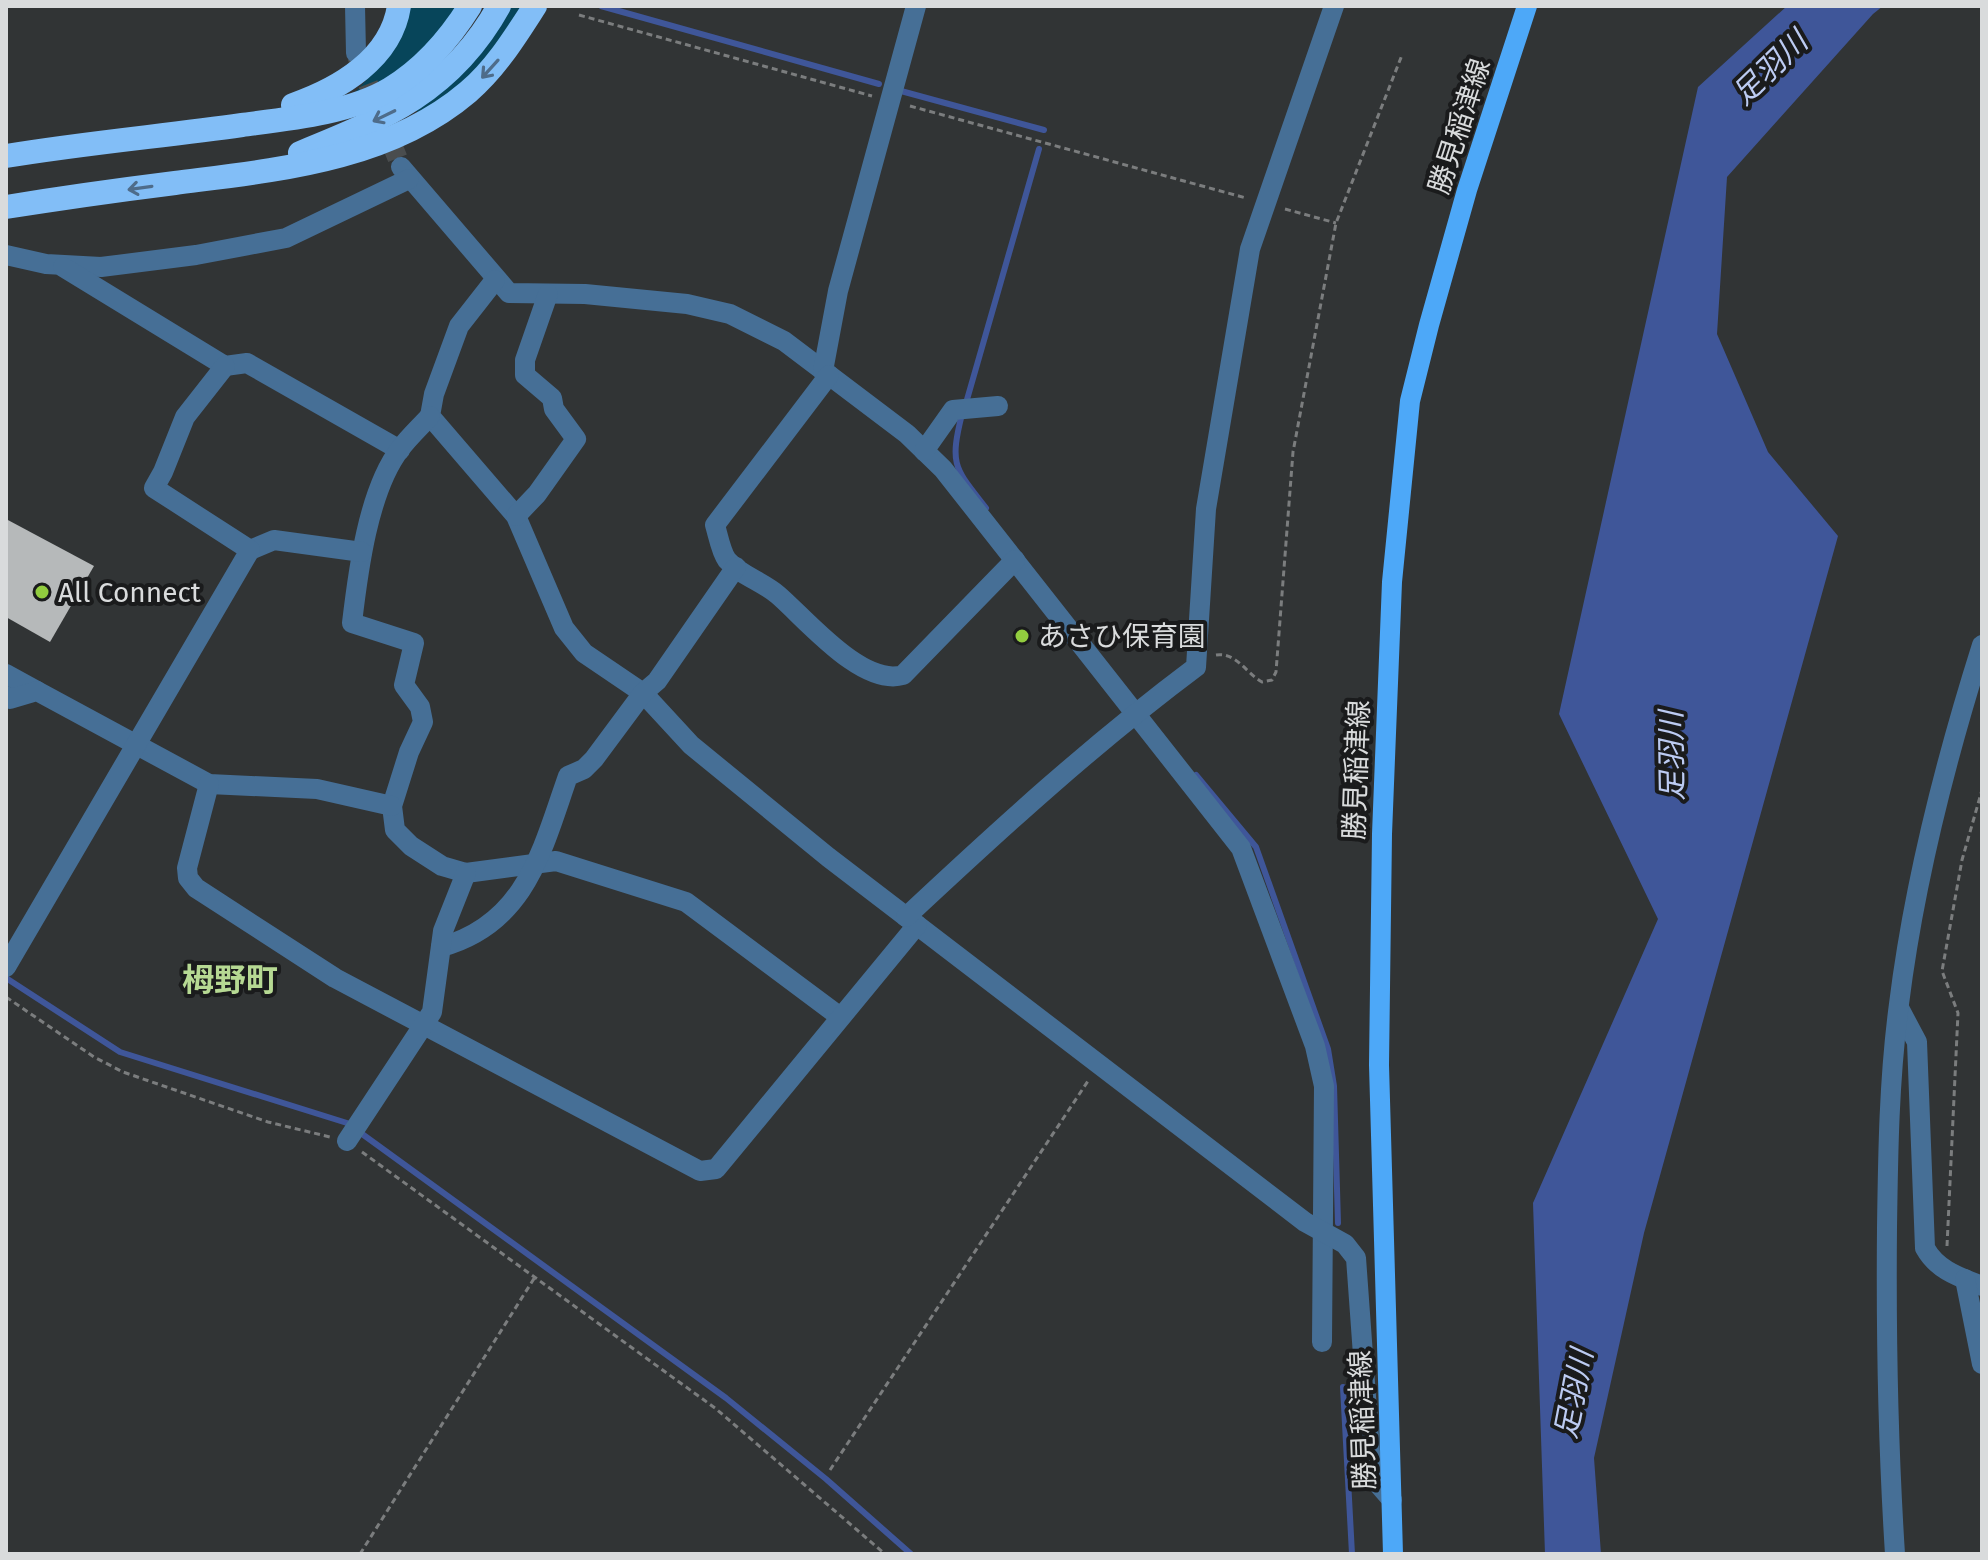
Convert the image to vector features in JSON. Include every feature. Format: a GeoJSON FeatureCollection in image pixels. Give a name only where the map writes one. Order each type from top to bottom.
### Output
{"type":"FeatureCollection","features":[{"type":"Feature","properties":{"kind":"highway"},"geometry":{"type":"LineString","coordinates":[[210,130],[277,111],[338,86],[367,64],[387,39],[399,6]]}},
{"type":"Feature","properties":{"kind":"highway"},"geometry":{"type":"LineString","coordinates":[[6,156],[283,120],[359,102],[388,90],[416,69],[440,47],[470,6]]}},
{"type":"Feature","properties":{"kind":"highway"},"geometry":{"type":"LineString","coordinates":[[217,178],[293,155],[362,126],[417,98],[445,76],[468,52],[499,6]]}},
{"type":"Feature","properties":{"kind":"highway"},"geometry":{"type":"LineString","coordinates":[[6,207],[322,161],[405,132],[440,113],[468,92],[494,66],[535,6]]}},
{"type":"Feature","properties":{"kind":"highway"},"geometry":{"type":"LineString","coordinates":[[6,150],[52,148]]}},
{"type":"Feature","properties":{"kind":"highway"},"geometry":{"type":"LineString","coordinates":[[6,199],[58,199]]}},
{"type":"Feature","properties":{"kind":"main road","name":"勝見稲津線"},"geometry":{"type":"LineString","coordinates":[[1393,1554],[1379,1065],[1387,670],[1399,498],[1410,401],[1429,325],[1467,190],[1527,6]]}},
{"type":"Feature","properties":{"kind":"street"},"geometry":{"type":"LineString","coordinates":[[355,6],[356,53]]}},
{"type":"Feature","properties":{"kind":"street"},"geometry":{"type":"LineString","coordinates":[[916,6],[838,291],[826,373],[715,525],[726,558],[736,567],[777,594],[815,632],[853,661],[877,674],[893,678],[903,675],[1015,560]]}},
{"type":"Feature","properties":{"kind":"street"},"geometry":{"type":"LineString","coordinates":[[209,784],[187,868],[188,878],[196,888],[335,978],[700,1171],[716,1169],[912,921],[1021,810],[1139,709],[1196,667],[1206,509],[1250,249],[1334,6]]}},
{"type":"Feature","properties":{"kind":"street"},"geometry":{"type":"LineString","coordinates":[[6,255],[60,265],[115,265],[196,255],[286,238],[405,173],[509,293],[585,294],[687,304],[730,314],[784,341],[878,411],[943,469],[1139,709],[1241,848],[1315,1046],[1324,1086],[1322,1342]]}},
{"type":"Feature","properties":{"kind":"street"},"geometry":{"type":"LineString","coordinates":[[60,265],[225,366],[247,363],[400,450]]}},
{"type":"Feature","properties":{"kind":"street"},"geometry":{"type":"LineString","coordinates":[[495,280],[459,326],[434,394],[430,416],[400,450],[386,473],[362,552],[352,623],[414,643],[404,685],[420,707],[423,722],[409,752],[392,806],[395,830],[411,846],[442,866],[466,873],[556,861],[686,902],[839,1016]]}},
{"type":"Feature","properties":{"kind":"street"},"geometry":{"type":"LineString","coordinates":[[516,516],[537,494],[576,439],[554,409],[552,398],[525,375],[525,360],[548,294]]}},
{"type":"Feature","properties":{"kind":"street"},"geometry":{"type":"LineString","coordinates":[[225,366],[185,417],[154,488],[250,550]]}},
{"type":"Feature","properties":{"kind":"street"},"geometry":{"type":"LineString","coordinates":[[924,451],[953,410],[998,406]]}},
{"type":"Feature","properties":{"kind":"street"},"geometry":{"type":"LineString","coordinates":[[430,416],[516,516],[564,628],[584,653],[643,693],[691,745],[912,921],[1305,1222],[1345,1244],[1356,1258],[1370,1452],[1379,1485],[1392,1500]]}},
{"type":"Feature","properties":{"kind":"street"},"geometry":{"type":"LineString","coordinates":[[6,967],[250,550],[274,540],[362,552]]}},
{"type":"Feature","properties":{"kind":"street"},"geometry":{"type":"LineString","coordinates":[[441,947],[465,941],[512,904],[538,862],[568,776],[584,769],[594,759],[643,693],[657,681],[736,567]]}},
{"type":"Feature","properties":{"kind":"street"},"geometry":{"type":"LineString","coordinates":[[1895,1554],[1886,1342],[1889,1117],[1898,1007],[1914,908],[1937,805],[1982,645]]}},
{"type":"Feature","properties":{"kind":"street"},"geometry":{"type":"LineString","coordinates":[[6,674],[209,784],[317,789],[392,806]]}},
{"type":"Feature","properties":{"kind":"street"},"geometry":{"type":"LineString","coordinates":[[6,696],[10,699],[37,691]]}},
{"type":"Feature","properties":{"kind":"street"},"geometry":{"type":"LineString","coordinates":[[352,1133],[432,1012],[443,931],[466,873]]}},
{"type":"Feature","properties":{"kind":"street"},"geometry":{"type":"LineString","coordinates":[[1898,1007],[1917,1042],[1925,1248],[1932,1260],[1946,1270],[1974,1282],[1982,1364]]}},
{"type":"Feature","properties":{"kind":"path"},"geometry":{"type":"LineString","coordinates":[[579,15],[1336,223]]}},
{"type":"Feature","properties":{"kind":"path"},"geometry":{"type":"LineString","coordinates":[[1196,667],[1214,655],[1223,654],[1233,657],[1262,682],[1272,680],[1276,672],[1293,452],[1336,223],[1402,55]]}},
{"type":"Feature","properties":{"kind":"path"},"geometry":{"type":"LineString","coordinates":[[1946,1270],[1958,1013],[1942,971],[1962,860],[1982,790]]}},
{"type":"Feature","properties":{"kind":"path"},"geometry":{"type":"LineString","coordinates":[[6,997],[94,1057],[123,1072],[268,1122],[352,1133],[535,1277],[715,1408],[885,1554]]}},
{"type":"Feature","properties":{"kind":"path"},"geometry":{"type":"LineString","coordinates":[[830,1470],[1099,1064]]}},
{"type":"Feature","properties":{"kind":"path"},"geometry":{"type":"LineString","coordinates":[[360,1554],[535,1277]]}},
{"type":"Feature","properties":{"kind":"shaded area"},"geometry":{"type":"Polygon","coordinates":[[[411,6],[460,6],[447,26],[388,81],[349,99],[393,45],[411,6]]]}},
{"type":"Feature","properties":{"kind":"shaded area"},"geometry":{"type":"Polygon","coordinates":[[[508,6],[526,6],[480,72],[420,117],[416,109],[508,6]]]}},
{"type":"Feature","properties":{"kind":"water","name":"足羽川"},"geometry":{"type":"Polygon","coordinates":[[[1787,6],[1883,6],[1727,177],[1717,334],[1768,452],[1838,536],[1644,1233],[1594,1458],[1601,1554],[1545,1554],[1533,1203],[1658,919],[1559,714],[1698,87],[1787,6]]]}},
{"type":"Feature","properties":{"kind":"building","name":"All Connect"},"geometry":{"type":"Polygon","coordinates":[[[6,519],[94,566],[50,642],[6,617],[6,519]]]}},
{"type":"Feature","properties":{"kind":"waterway"},"geometry":{"type":"LineString","coordinates":[[601,6],[879,84]]}},
{"type":"Feature","properties":{"kind":"waterway"},"geometry":{"type":"LineString","coordinates":[[901,91],[1044,130]]}},
{"type":"Feature","properties":{"kind":"waterway"},"geometry":{"type":"LineString","coordinates":[[966,403],[1039,149]]}},
{"type":"Feature","properties":{"kind":"waterway"},"geometry":{"type":"LineString","coordinates":[[962,414],[956,445],[958,466],[967,484],[986,508]]}},
{"type":"Feature","properties":{"kind":"waterway"},"geometry":{"type":"LineString","coordinates":[[1196,775],[1256,847],[1328,1049],[1334,1086],[1338,1223]]}},
{"type":"Feature","properties":{"kind":"waterway"},"geometry":{"type":"LineString","coordinates":[[6,978],[120,1052],[347,1123],[726,1398],[826,1479],[911,1554]]}},
{"type":"Feature","properties":{"kind":"waterway"},"geometry":{"type":"LineString","coordinates":[[1343,1387],[1352,1554]]}},
{"type":"Feature","properties":{"kind":"tunnel"},"geometry":{"type":"LineString","coordinates":[[357,56],[401,167]]}},
{"type":"Feature","properties":{"kind":"place","name":"All Connect"},"geometry":{"type":"Point","coordinates":[42,592]}},
{"type":"Feature","properties":{"kind":"place","name":"あさひ保育園"},"geometry":{"type":"Point","coordinates":[1022,636]}},
{"type":"Feature","properties":{"kind":"district","name":"栂野町"},"geometry":{"type":"Point","coordinates":[230,980]}}]}
